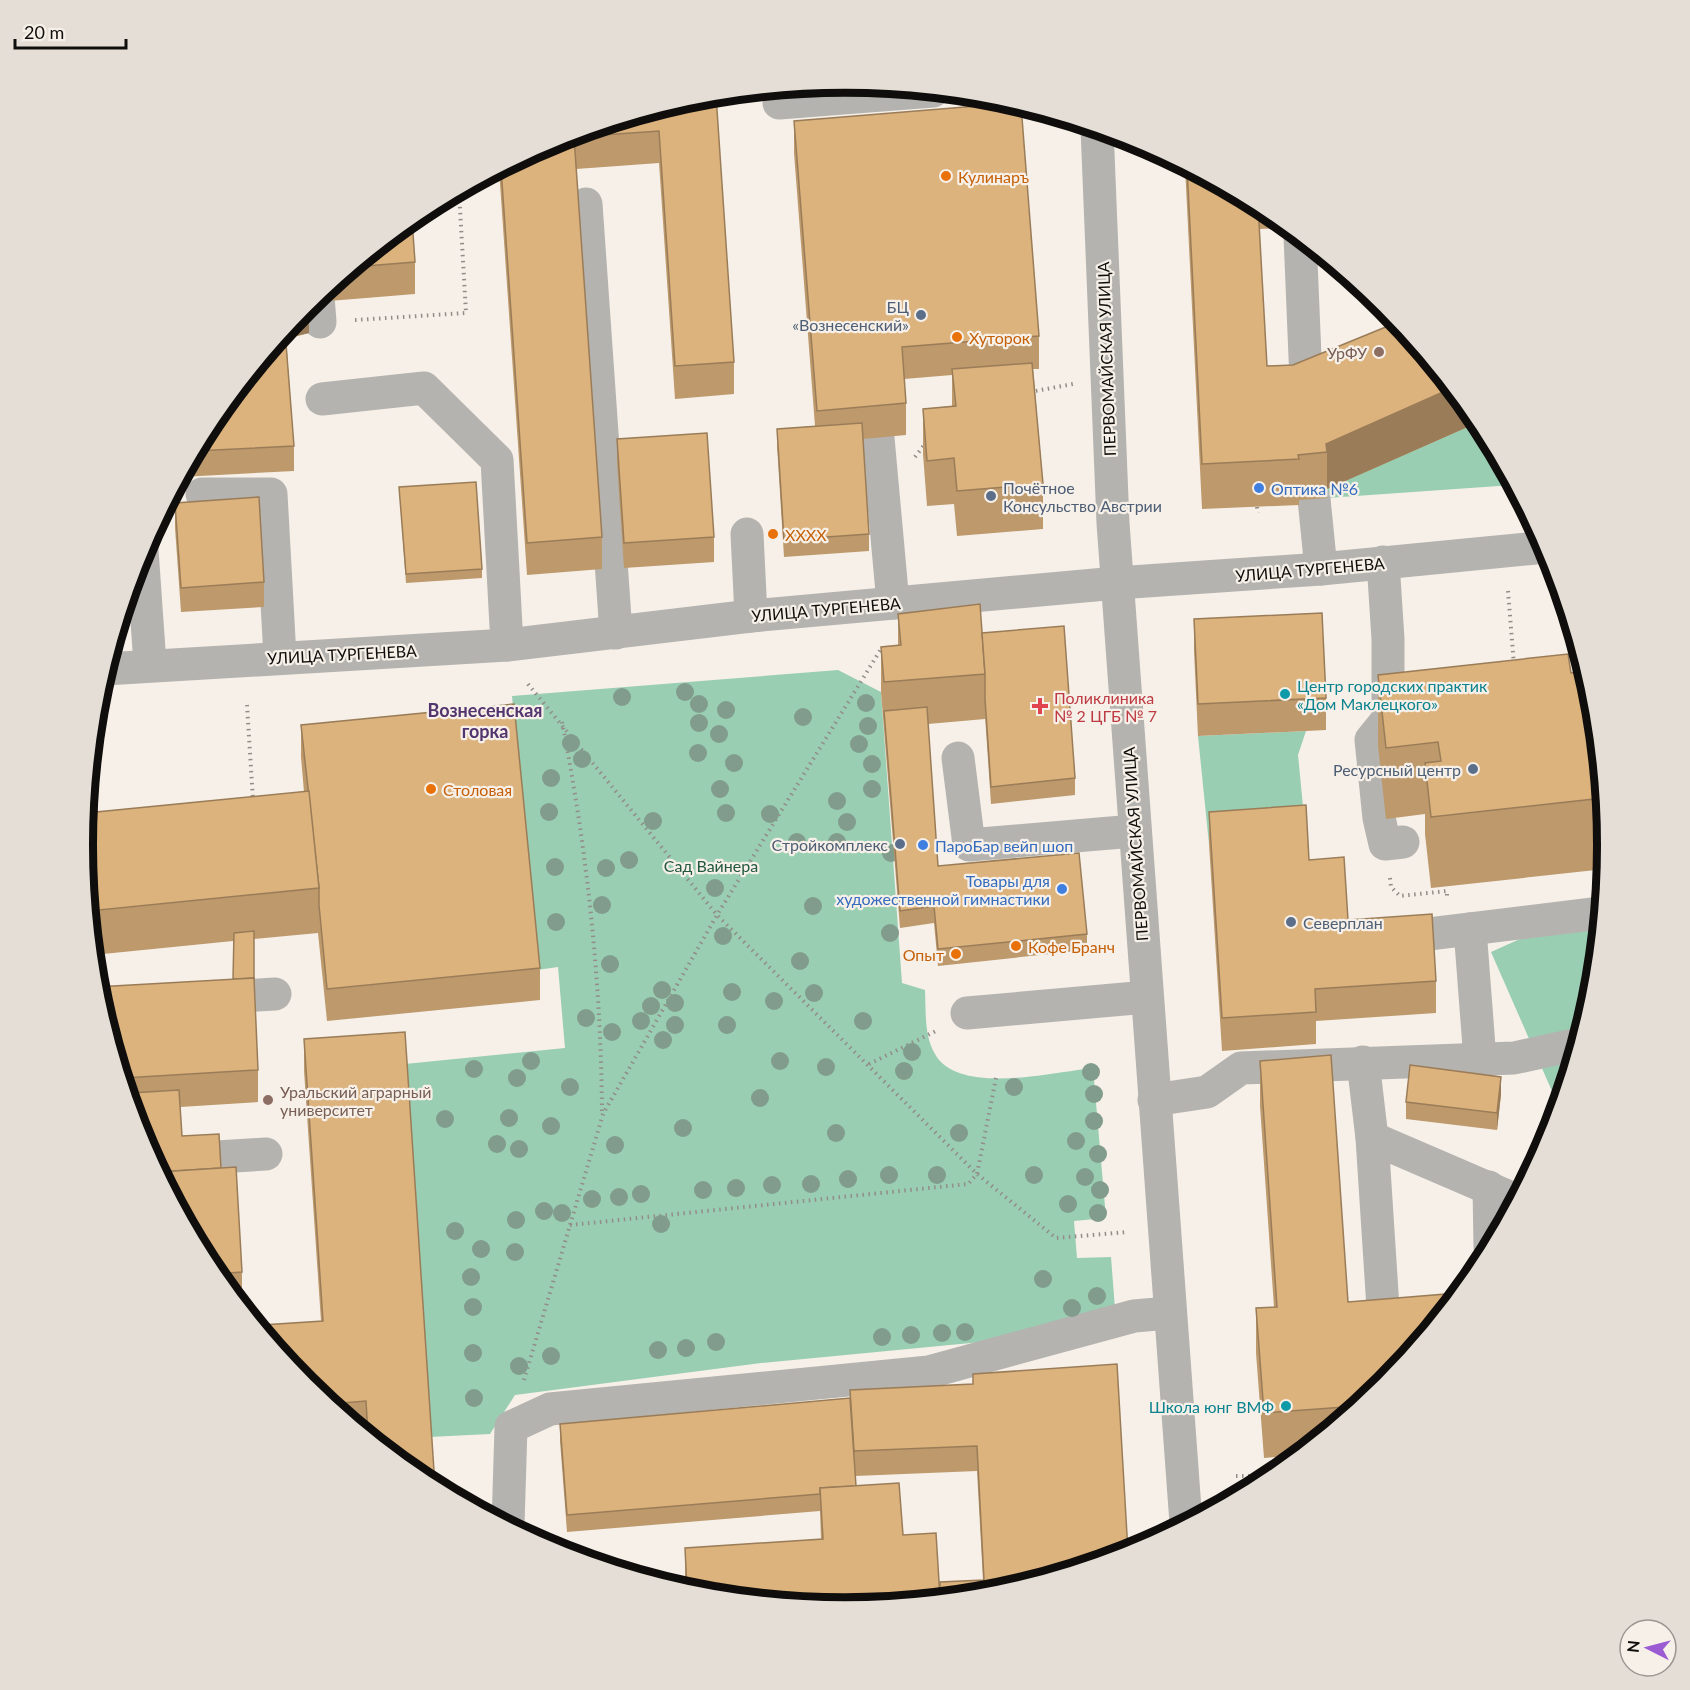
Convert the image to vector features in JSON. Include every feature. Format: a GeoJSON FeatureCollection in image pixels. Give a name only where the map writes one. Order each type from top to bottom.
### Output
{"type":"FeatureCollection","features":[{"type":"Feature","properties":{"kind":"street"},"geometry":{"type":"LineString","coordinates":[[779,103],[886,95]]}},
{"type":"Feature","properties":{"kind":"street","name":"ПЕРВОМАЙСКАЯ УЛИЦА"},"geometry":{"type":"LineString","coordinates":[[1097,137],[1117,583],[1185,1515]]}},
{"type":"Feature","properties":{"kind":"street"},"geometry":{"type":"LineString","coordinates":[[586,204],[616,633]]}},
{"type":"Feature","properties":{"kind":"street"},"geometry":{"type":"LineString","coordinates":[[1300,246],[1306,405]]}},
{"type":"Feature","properties":{"kind":"street"},"geometry":{"type":"LineString","coordinates":[[322,399],[424,388],[497,460],[507,645]]}},
{"type":"Feature","properties":{"kind":"street"},"geometry":{"type":"LineString","coordinates":[[878,438],[892,603]]}},
{"type":"Feature","properties":{"kind":"street"},"geometry":{"type":"LineString","coordinates":[[202,494],[271,494],[280,657]]}},
{"type":"Feature","properties":{"kind":"street"},"geometry":{"type":"LineString","coordinates":[[1314,499],[1321,569]]}},
{"type":"Feature","properties":{"kind":"street"},"geometry":{"type":"LineString","coordinates":[[747,534],[751,615]]}},
{"type":"Feature","properties":{"kind":"street","name":"УЛИЦА ТУРГЕНЕВА"},"geometry":{"type":"LineString","coordinates":[[115,668],[150,664],[507,645],[751,615],[1117,583],[1321,569],[1536,548]]}},
{"type":"Feature","properties":{"kind":"street"},"geometry":{"type":"LineString","coordinates":[[1383,562],[1388,639],[1388,719],[1371,740],[1379,818],[1385,844],[1403,842]]}},
{"type":"Feature","properties":{"kind":"street"},"geometry":{"type":"LineString","coordinates":[[144,574],[150,664]]}},
{"type":"Feature","properties":{"kind":"street"},"geometry":{"type":"LineString","coordinates":[[1388,719],[1442,716]]}},
{"type":"Feature","properties":{"kind":"street"},"geometry":{"type":"LineString","coordinates":[[958,758],[969,845],[1134,831]]}},
{"type":"Feature","properties":{"kind":"street"},"geometry":{"type":"LineString","coordinates":[[1380,939],[1593,914]]}},
{"type":"Feature","properties":{"kind":"street"},"geometry":{"type":"LineString","coordinates":[[1470,929],[1480,1060]]}},
{"type":"Feature","properties":{"kind":"street"},"geometry":{"type":"LineString","coordinates":[[182,1000],[276,994]]}},
{"type":"Feature","properties":{"kind":"street"},"geometry":{"type":"LineString","coordinates":[[967,1013],[1147,997]]}},
{"type":"Feature","properties":{"kind":"street"},"geometry":{"type":"LineString","coordinates":[[1154,1100],[1207,1092],[1240,1068],[1514,1058],[1569,1046]]}},
{"type":"Feature","properties":{"kind":"street"},"geometry":{"type":"LineString","coordinates":[[1363,1062],[1372,1138],[1383,1308]]}},
{"type":"Feature","properties":{"kind":"street"},"geometry":{"type":"LineString","coordinates":[[1372,1138],[1502,1193],[1496,1222]]}},
{"type":"Feature","properties":{"kind":"street"},"geometry":{"type":"LineString","coordinates":[[163,1160],[266,1154]]}},
{"type":"Feature","properties":{"kind":"street"},"geometry":{"type":"LineString","coordinates":[[670,1421],[861,1403],[929,1372],[1134,1316],[1169,1312]]}},
{"type":"Feature","properties":{"kind":"street"},"geometry":{"type":"LineString","coordinates":[[508,1517],[511,1427],[550,1409],[929,1372]]}},
{"type":"Feature","properties":{"kind":"path"},"geometry":{"type":"LineString","coordinates":[[319,309],[466,313],[460,200]]}},
{"type":"Feature","properties":{"kind":"path"},"geometry":{"type":"LineString","coordinates":[[1019,394],[1077,384]]}},
{"type":"Feature","properties":{"kind":"path"},"geometry":{"type":"LineString","coordinates":[[883,501],[927,441]]}},
{"type":"Feature","properties":{"kind":"path"},"geometry":{"type":"LineString","coordinates":[[1257,507],[1258,513]]}},
{"type":"Feature","properties":{"kind":"path"},"geometry":{"type":"LineString","coordinates":[[1508,591],[1514,667]]}},
{"type":"Feature","properties":{"kind":"path"},"geometry":{"type":"LineString","coordinates":[[511,1427],[603,1114],[717,915],[881,649]]}},
{"type":"Feature","properties":{"kind":"path"},"geometry":{"type":"LineString","coordinates":[[528,684],[562,721],[717,915],[977,1174],[1056,1238],[1128,1232]]}},
{"type":"Feature","properties":{"kind":"path"},"geometry":{"type":"LineString","coordinates":[[247,705],[253,806]]}},
{"type":"Feature","properties":{"kind":"path"},"geometry":{"type":"LineString","coordinates":[[562,721],[574,782],[601,1019],[603,1114]]}},
{"type":"Feature","properties":{"kind":"path"},"geometry":{"type":"LineString","coordinates":[[1400,896],[1447,891]]}},
{"type":"Feature","properties":{"kind":"path"},"geometry":{"type":"LineString","coordinates":[[869,1064],[967,1013]]}},
{"type":"Feature","properties":{"kind":"path"},"geometry":{"type":"LineString","coordinates":[[570,1225],[968,1184],[977,1174],[996,1078]]}},
{"type":"Feature","properties":{"kind":"path"},"geometry":{"type":"LineString","coordinates":[[1236,1476],[1253,1476]]}},
{"type":"Feature","properties":{"kind":"green space"},"geometry":{"type":"Polygon","coordinates":[[[1469,426],[1505,486],[1327,498],[1326,489],[1469,426]]]}},
{"type":"Feature","properties":{"kind":"green space","name":"Сад Вайнера"},"geometry":{"type":"Polygon","coordinates":[[[838,670],[881,692],[902,983],[925,990],[927,1031],[935,1054],[947,1067],[964,1074],[985,1078],[1032,1076],[1093,1068],[1106,1218],[1074,1221],[1077,1258],[1111,1257],[1115,1309],[1002,1340],[761,1363],[515,1395],[490,1434],[429,1437],[405,1064],[565,1048],[558,967],[537,970],[512,696],[838,670]]]}},
{"type":"Feature","properties":{"kind":"green space"},"geometry":{"type":"Polygon","coordinates":[[[1306,731],[1298,755],[1306,837],[1209,844],[1198,736],[1306,731]]]}},
{"type":"Feature","properties":{"kind":"green space"},"geometry":{"type":"Polygon","coordinates":[[[1594,906],[1583,992],[1554,1095],[1491,952],[1594,906]]]}},
{"type":"Feature","properties":{"kind":"building"},"geometry":{"type":"Polygon","coordinates":[[[717,104],[734,362],[675,366],[659,131],[596,135],[650,119],[717,104]]]}},
{"type":"Feature","properties":{"kind":"building","name":"БЦ «Вознесенский»"},"geometry":{"type":"Polygon","coordinates":[[[983,106],[1022,114],[1039,336],[902,347],[906,403],[817,411],[794,121],[983,106]]]}},
{"type":"Feature","properties":{"kind":"building"},"geometry":{"type":"Polygon","coordinates":[[[574,144],[602,537],[527,543],[502,177],[574,144]]]}},
{"type":"Feature","properties":{"kind":"building"},"geometry":{"type":"Polygon","coordinates":[[[1187,176],[1259,217],[1267,366],[1293,365],[1389,326],[1445,391],[1326,444],[1327,452],[1298,455],[1299,459],[1202,464],[1187,176]]]}},
{"type":"Feature","properties":{"kind":"building"},"geometry":{"type":"Polygon","coordinates":[[[413,230],[415,262],[366,266],[413,230]]]}},
{"type":"Feature","properties":{"kind":"building"},"geometry":{"type":"Polygon","coordinates":[[[286,343],[294,446],[205,450],[248,387],[286,343]]]}},
{"type":"Feature","properties":{"kind":"building"},"geometry":{"type":"Polygon","coordinates":[[[1032,363],[1043,484],[957,491],[954,458],[927,461],[923,409],[956,406],[952,369],[1032,363]]]}},
{"type":"Feature","properties":{"kind":"building"},"geometry":{"type":"Polygon","coordinates":[[[862,423],[869,534],[784,540],[777,429],[862,423]]]}},
{"type":"Feature","properties":{"kind":"building"},"geometry":{"type":"Polygon","coordinates":[[[707,433],[714,537],[624,543],[617,439],[707,433]]]}},
{"type":"Feature","properties":{"kind":"building"},"geometry":{"type":"Polygon","coordinates":[[[476,482],[482,569],[406,574],[399,487],[476,482]]]}},
{"type":"Feature","properties":{"kind":"building"},"geometry":{"type":"Polygon","coordinates":[[[259,497],[264,582],[181,588],[176,503],[259,497]]]}},
{"type":"Feature","properties":{"kind":"building"},"geometry":{"type":"Polygon","coordinates":[[[980,604],[985,674],[884,682],[881,647],[901,645],[898,614],[980,604]]]}},
{"type":"Feature","properties":{"kind":"building"},"geometry":{"type":"Polygon","coordinates":[[[1322,613],[1326,698],[1198,704],[1194,619],[1322,613]]]}},
{"type":"Feature","properties":{"kind":"building"},"geometry":{"type":"Polygon","coordinates":[[[1064,626],[1075,778],[991,787],[982,633],[1064,626]]]}},
{"type":"Feature","properties":{"kind":"building"},"geometry":{"type":"Polygon","coordinates":[[[1568,654],[1571,673],[1577,672],[1583,698],[1591,747],[1595,799],[1431,817],[1425,763],[1441,761],[1438,742],[1386,748],[1378,675],[1568,654]]]}},
{"type":"Feature","properties":{"kind":"building"},"geometry":{"type":"Polygon","coordinates":[[[514,704],[540,968],[327,989],[319,888],[301,725],[514,704]]]}},
{"type":"Feature","properties":{"kind":"building"},"geometry":{"type":"Polygon","coordinates":[[[927,707],[938,866],[1079,853],[1087,934],[938,949],[934,906],[900,911],[884,711],[927,707]]]}},
{"type":"Feature","properties":{"kind":"building"},"geometry":{"type":"Polygon","coordinates":[[[309,791],[319,888],[96,910],[93,845],[94,812],[309,791]]]}},
{"type":"Feature","properties":{"kind":"building"},"geometry":{"type":"Polygon","coordinates":[[[1306,805],[1309,860],[1344,857],[1348,920],[1432,914],[1436,981],[1315,989],[1316,1012],[1222,1018],[1209,812],[1306,805]]]}},
{"type":"Feature","properties":{"kind":"building"},"geometry":{"type":"Polygon","coordinates":[[[254,931],[254,978],[233,979],[234,933],[254,931]]]}},
{"type":"Feature","properties":{"kind":"building"},"geometry":{"type":"Polygon","coordinates":[[[254,978],[258,1070],[130,1078],[106,986],[254,978]]]}},
{"type":"Feature","properties":{"kind":"building"},"geometry":{"type":"Polygon","coordinates":[[[405,1032],[434,1474],[367,1426],[366,1401],[341,1403],[313,1377],[266,1325],[323,1321],[304,1039],[405,1032]]]}},
{"type":"Feature","properties":{"kind":"building"},"geometry":{"type":"Polygon","coordinates":[[[1331,1055],[1348,1302],[1448,1294],[1377,1377],[1344,1407],[1264,1413],[1256,1308],[1277,1307],[1260,1061],[1331,1055]]]}},
{"type":"Feature","properties":{"kind":"building"},"geometry":{"type":"Polygon","coordinates":[[[1410,1065],[1501,1077],[1497,1113],[1406,1102],[1410,1065]]]}},
{"type":"Feature","properties":{"kind":"building"},"geometry":{"type":"Polygon","coordinates":[[[179,1090],[182,1136],[219,1134],[221,1168],[168,1171],[135,1093],[179,1090]]]}},
{"type":"Feature","properties":{"kind":"building"},"geometry":{"type":"Polygon","coordinates":[[[236,1167],[242,1272],[227,1273],[194,1221],[168,1171],[236,1167]]]}},
{"type":"Feature","properties":{"kind":"building"},"geometry":{"type":"Polygon","coordinates":[[[1117,1364],[1127,1542],[1040,1571],[992,1583],[940,1591],[940,1582],[984,1580],[977,1446],[854,1451],[850,1390],[973,1384],[973,1374],[1117,1364]]]}},
{"type":"Feature","properties":{"kind":"building"},"geometry":{"type":"Polygon","coordinates":[[[850,1398],[856,1486],[820,1488],[820,1494],[567,1515],[560,1424],[850,1398]]]}},
{"type":"Feature","properties":{"kind":"building"},"geometry":{"type":"Polygon","coordinates":[[[899,1483],[903,1535],[936,1533],[940,1591],[845,1597],[796,1595],[747,1591],[687,1580],[685,1548],[823,1539],[820,1488],[899,1483]]]}},
{"type":"Feature","properties":{"kind":"place","name":"Кулинаръ"},"geometry":{"type":"Point","coordinates":[946,176]}},
{"type":"Feature","properties":{"kind":"place","name":"БЦ «Вознесенский»"},"geometry":{"type":"Point","coordinates":[921,315]}},
{"type":"Feature","properties":{"kind":"place","name":"Хуторок"},"geometry":{"type":"Point","coordinates":[957,337]}},
{"type":"Feature","properties":{"kind":"place","name":"УрФУ"},"geometry":{"type":"Point","coordinates":[1379,352]}},
{"type":"Feature","properties":{"kind":"place","name":"Оптика №6"},"geometry":{"type":"Point","coordinates":[1259,488]}},
{"type":"Feature","properties":{"kind":"place","name":"Почётное Консульство Австрии"},"geometry":{"type":"Point","coordinates":[991,496]}},
{"type":"Feature","properties":{"kind":"place","name":"XXXX"},"geometry":{"type":"Point","coordinates":[773,534]}},
{"type":"Feature","properties":{"kind":"place","name":"Центр городских практик «Дом Маклецкого»"},"geometry":{"type":"Point","coordinates":[1285,694]}},
{"type":"Feature","properties":{"kind":"place","name":"Поликлиника № 2 ЦГБ № 7"},"geometry":{"type":"Point","coordinates":[1040,706]}},
{"type":"Feature","properties":{"kind":"place","name":"Ресурсный центр"},"geometry":{"type":"Point","coordinates":[1473,769]}},
{"type":"Feature","properties":{"kind":"place","name":"Столовая"},"geometry":{"type":"Point","coordinates":[431,789]}},
{"type":"Feature","properties":{"kind":"place","name":"Стройкомплекс"},"geometry":{"type":"Point","coordinates":[900,844]}},
{"type":"Feature","properties":{"kind":"place","name":"ПароБар вейп шоп"},"geometry":{"type":"Point","coordinates":[923,845]}},
{"type":"Feature","properties":{"kind":"place","name":"Товары для художественной гимнастики"},"geometry":{"type":"Point","coordinates":[1062,889]}},
{"type":"Feature","properties":{"kind":"place","name":"Северплан"},"geometry":{"type":"Point","coordinates":[1291,922]}},
{"type":"Feature","properties":{"kind":"place","name":"Кофе Бранч"},"geometry":{"type":"Point","coordinates":[1016,946]}},
{"type":"Feature","properties":{"kind":"place","name":"Опыт"},"geometry":{"type":"Point","coordinates":[956,954]}},
{"type":"Feature","properties":{"kind":"place","name":"Уральский аграрный университет"},"geometry":{"type":"Point","coordinates":[268,1100]}},
{"type":"Feature","properties":{"kind":"place","name":"Школа юнг ВМФ"},"geometry":{"type":"Point","coordinates":[1286,1406]}},
{"type":"Feature","properties":{"kind":"district","name":"Вознесенская горка"},"geometry":{"type":"Point","coordinates":[485,720]}}]}
